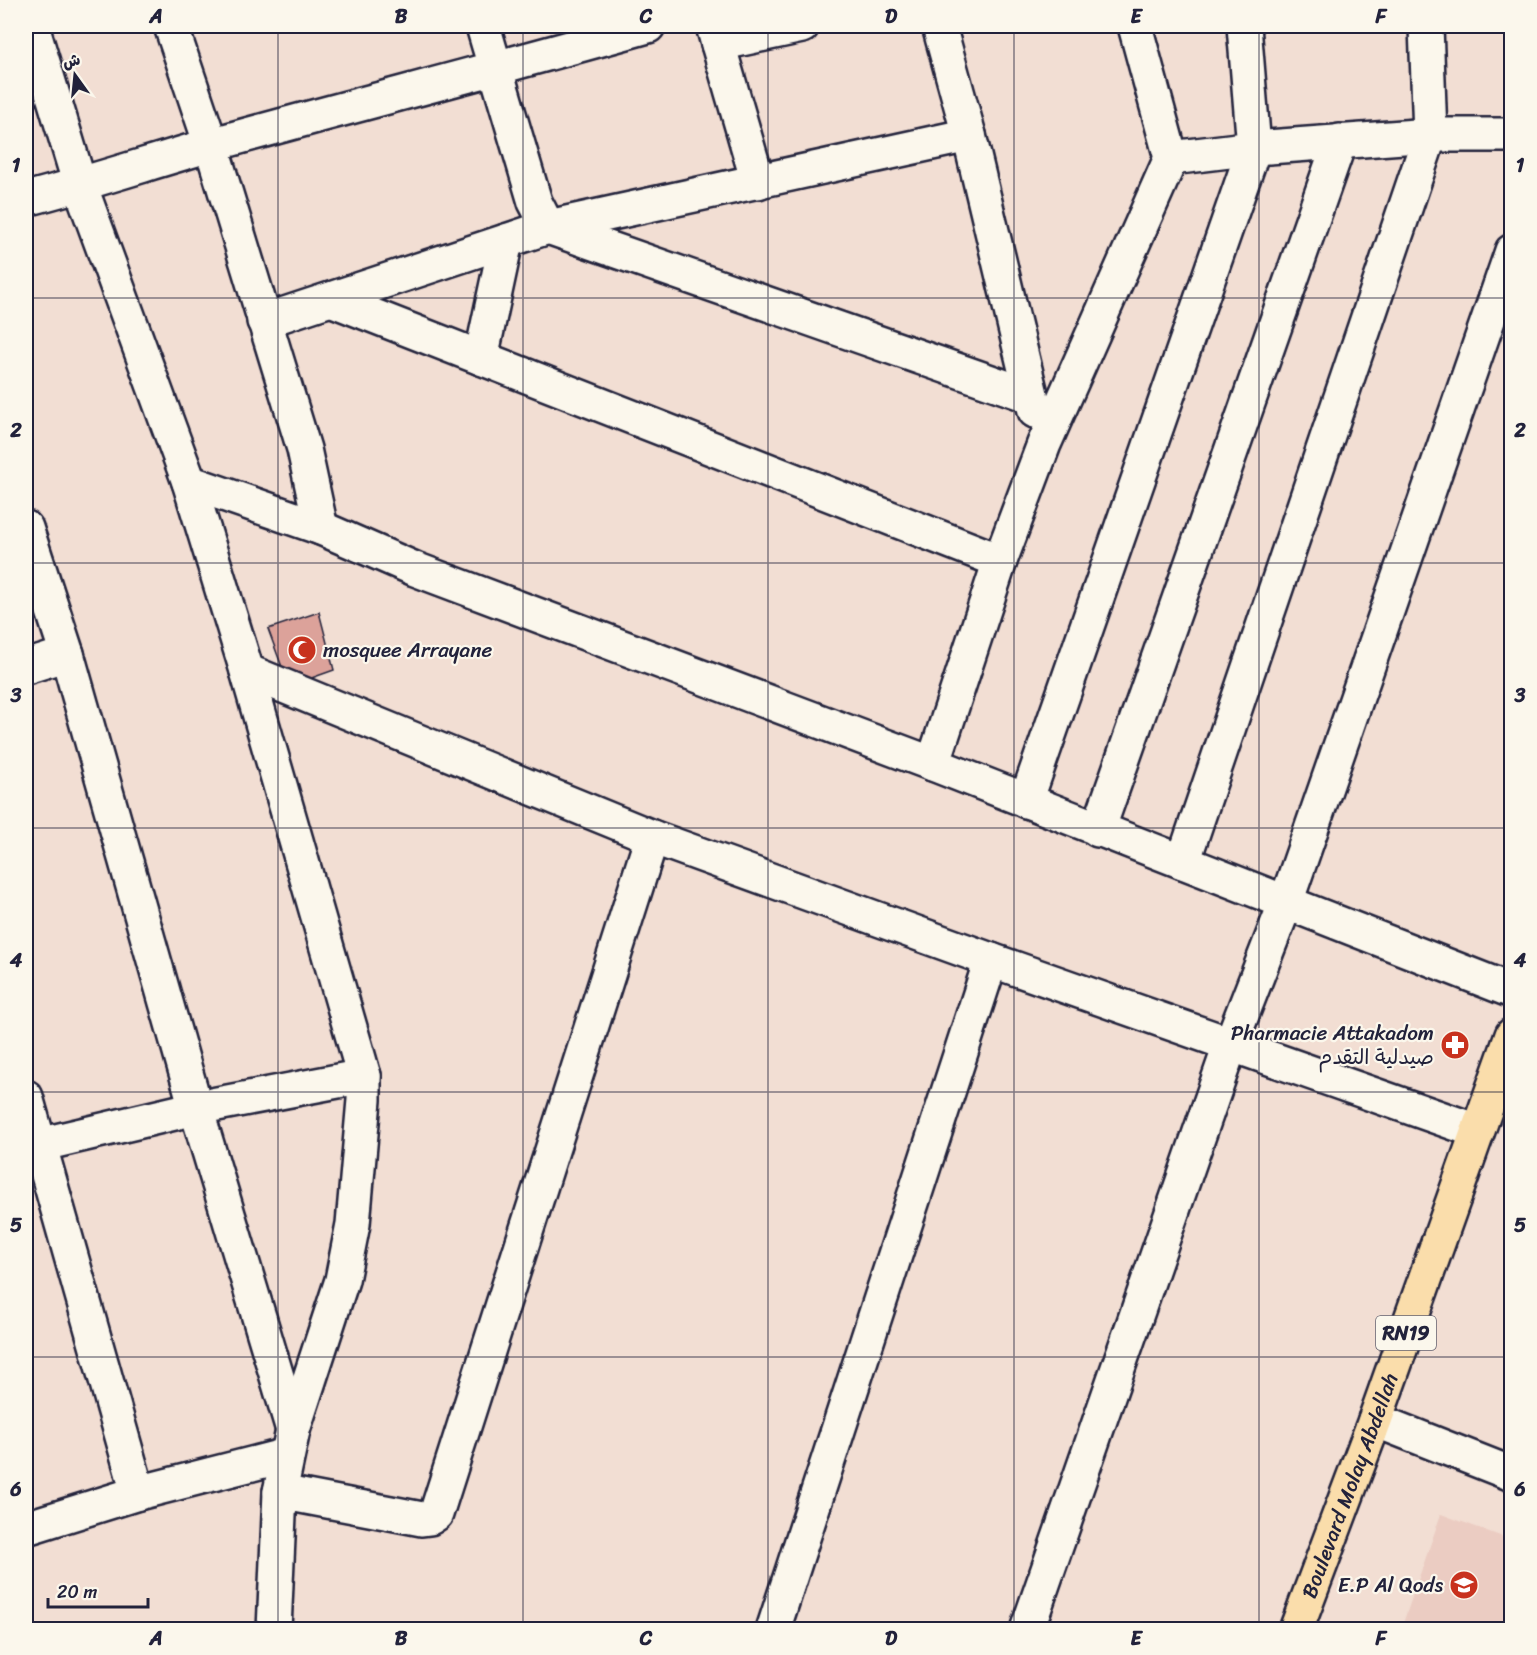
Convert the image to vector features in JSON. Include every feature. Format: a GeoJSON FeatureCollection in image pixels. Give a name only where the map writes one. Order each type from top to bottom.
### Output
{"type":"FeatureCollection","features":[{"type":"Feature","properties":{"kind":"main road","name":"Boulevard Molay Abdellah"},"geometry":{"type":"LineString","coordinates":[[1296,1629],[1376,1420],[1512,1035]]}},
{"type":"Feature","properties":{"kind":"street"},"geometry":{"type":"LineString","coordinates":[[32,26],[80,185],[189,482],[247,670],[364,1076],[364,1100],[351,1235],[342,1280],[290,1442],[280,1492],[274,1629]]}},
{"type":"Feature","properties":{"kind":"street"},"geometry":{"type":"LineString","coordinates":[[171,26],[212,145],[304,449],[321,528]]}},
{"type":"Feature","properties":{"kind":"street"},"geometry":{"type":"LineString","coordinates":[[483,26],[535,202],[548,228],[1031,396]]}},
{"type":"Feature","properties":{"kind":"street"},"geometry":{"type":"LineString","coordinates":[[26,199],[212,145],[648,26]]}},
{"type":"Feature","properties":{"kind":"street"},"geometry":{"type":"LineString","coordinates":[[758,182],[716,35],[802,26]]}},
{"type":"Feature","properties":{"kind":"street"},"geometry":{"type":"LineString","coordinates":[[939,26],[969,135],[1044,444]]}},
{"type":"Feature","properties":{"kind":"street"},"geometry":{"type":"LineString","coordinates":[[933,764],[1000,561],[1044,444],[1171,158],[1135,26]]}},
{"type":"Feature","properties":{"kind":"street"},"geometry":{"type":"LineString","coordinates":[[1026,801],[1254,148],[1244,26]]}},
{"type":"Feature","properties":{"kind":"street"},"geometry":{"type":"LineString","coordinates":[[1183,862],[1430,135],[1426,26]]}},
{"type":"Feature","properties":{"kind":"street"},"geometry":{"type":"LineString","coordinates":[[264,321],[548,228],[969,135]]}},
{"type":"Feature","properties":{"kind":"street"},"geometry":{"type":"LineString","coordinates":[[1171,158],[1340,141],[1430,135],[1512,135]]}},
{"type":"Feature","properties":{"kind":"street"},"geometry":{"type":"LineString","coordinates":[[1098,830],[1340,141]]}},
{"type":"Feature","properties":{"kind":"street"},"geometry":{"type":"LineString","coordinates":[[481,358],[506,241]]}},
{"type":"Feature","properties":{"kind":"street"},"geometry":{"type":"LineString","coordinates":[[1026,1629],[1231,1044],[1286,902],[1512,250]]}},
{"type":"Feature","properties":{"kind":"street"},"geometry":{"type":"LineString","coordinates":[[333,300],[1000,561]]}},
{"type":"Feature","properties":{"kind":"street"},"geometry":{"type":"LineString","coordinates":[[189,482],[321,528],[415,569],[933,764],[1512,991]]}},
{"type":"Feature","properties":{"kind":"street"},"geometry":{"type":"LineString","coordinates":[[26,528],[68,654],[290,1442]]}},
{"type":"Feature","properties":{"kind":"street"},"geometry":{"type":"LineString","coordinates":[[26,668],[68,654]]}},
{"type":"Feature","properties":{"kind":"street"},"geometry":{"type":"LineString","coordinates":[[247,670],[652,837],[991,960],[1477,1131]]}},
{"type":"Feature","properties":{"kind":"street"},"geometry":{"type":"LineString","coordinates":[[280,1492],[422,1519],[436,1514],[652,837]]}},
{"type":"Feature","properties":{"kind":"street"},"geometry":{"type":"LineString","coordinates":[[773,1629],[991,960]]}},
{"type":"Feature","properties":{"kind":"street"},"geometry":{"type":"LineString","coordinates":[[33,1146],[196,1108],[364,1076]]}},
{"type":"Feature","properties":{"kind":"street"},"geometry":{"type":"LineString","coordinates":[[26,1097],[33,1146],[138,1493]]}},
{"type":"Feature","properties":{"kind":"street"},"geometry":{"type":"LineString","coordinates":[[1376,1420],[1512,1474]]}},
{"type":"Feature","properties":{"kind":"street"},"geometry":{"type":"LineString","coordinates":[[26,1528],[290,1442]]}},
{"type":"Feature","properties":{"kind":"shaded area","name":"E.P Al Qods"},"geometry":{"type":"Polygon","coordinates":[[[1441,1514],[1511,1540],[1511,1629],[1401,1629],[1441,1514]]]}},
{"type":"Feature","properties":{"kind":"building","name":"mosquee Arrayane"},"geometry":{"type":"Polygon","coordinates":[[[319,612],[334,670],[289,686],[268,629],[319,612]]]}},
{"type":"Feature","properties":{"kind":"place","name":"mosquee Arrayane"},"geometry":{"type":"Point","coordinates":[302,650]}},
{"type":"Feature","properties":{"kind":"place","name":"Pharmacie Attakadom صيدلية التقدم"},"geometry":{"type":"Point","coordinates":[1455,1045]}},
{"type":"Feature","properties":{"kind":"place","name":"E.P Al Qods"},"geometry":{"type":"Point","coordinates":[1464,1585]}}]}
